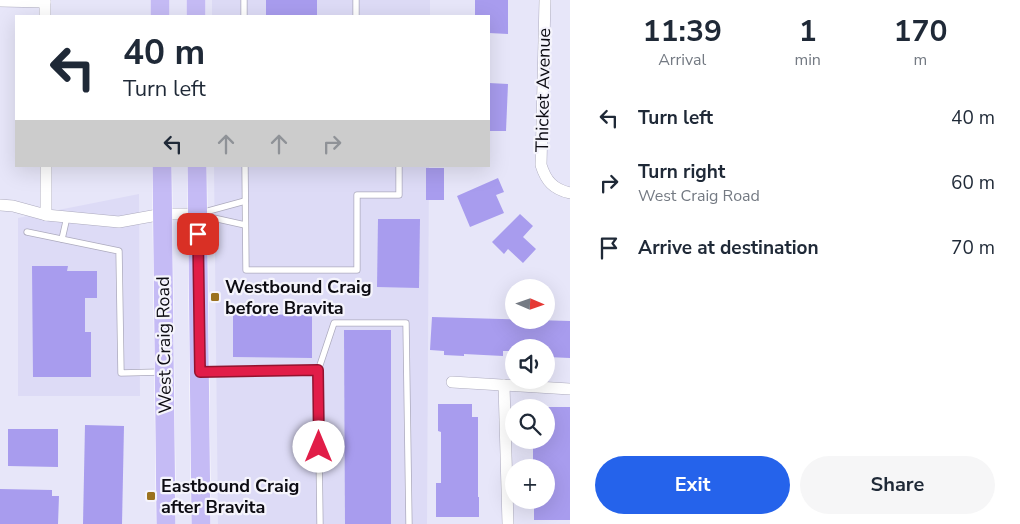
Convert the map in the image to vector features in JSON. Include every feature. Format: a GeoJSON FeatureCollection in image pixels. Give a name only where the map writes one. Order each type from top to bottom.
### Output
{"type":"FeatureCollection","features":[{"type":"Feature","properties":{"kind":"main road"},"geometry":{"type":"LineString","coordinates":[[160,0],[160,15]]}},
{"type":"Feature","properties":{"kind":"main road"},"geometry":{"type":"LineString","coordinates":[[196,0],[196,15]]}},
{"type":"Feature","properties":{"kind":"main road","name":"West Craig Road"},"geometry":{"type":"LineString","coordinates":[[162,167],[166,524]]}},
{"type":"Feature","properties":{"kind":"main road","name":"West Craig Road"},"geometry":{"type":"LineString","coordinates":[[197,167],[201,524]]}},
{"type":"Feature","properties":{"kind":"street"},"geometry":{"type":"LineString","coordinates":[[0,0],[44,1],[45,15]]}},
{"type":"Feature","properties":{"kind":"street","name":"Thicket Avenue"},"geometry":{"type":"LineString","coordinates":[[545,0],[541,165],[546,179],[556,188],[570,193]]}},
{"type":"Feature","properties":{"kind":"street"},"geometry":{"type":"LineString","coordinates":[[46,167],[46,215]]}},
{"type":"Feature","properties":{"kind":"street"},"geometry":{"type":"LineString","coordinates":[[0,205],[12,206],[46,215],[119,222],[163,214],[198,214]]}},
{"type":"Feature","properties":{"kind":"street"},"geometry":{"type":"LineString","coordinates":[[452,382],[570,389]]}},
{"type":"Feature","properties":{"kind":"street"},"geometry":{"type":"LineString","coordinates":[[504,385],[508,524]]}},
{"type":"Feature","properties":{"kind":"lane"},"geometry":{"type":"LineString","coordinates":[[244,0],[244,15]]}},
{"type":"Feature","properties":{"kind":"lane"},"geometry":{"type":"LineString","coordinates":[[356,0],[356,15]]}},
{"type":"Feature","properties":{"kind":"lane"},"geometry":{"type":"LineString","coordinates":[[245,167],[246,270],[357,270],[357,195],[399,195],[399,167]]}},
{"type":"Feature","properties":{"kind":"lane"},"geometry":{"type":"LineString","coordinates":[[198,214],[245,201]]}},
{"type":"Feature","properties":{"kind":"lane"},"geometry":{"type":"LineString","coordinates":[[198,214],[245,225]]}},
{"type":"Feature","properties":{"kind":"lane"},"geometry":{"type":"LineString","coordinates":[[62,239],[67,217]]}},
{"type":"Feature","properties":{"kind":"lane"},"geometry":{"type":"LineString","coordinates":[[27,232],[119,251],[121,373],[164,372]]}},
{"type":"Feature","properties":{"kind":"lane"},"geometry":{"type":"LineString","coordinates":[[320,524],[318,370],[334,323],[406,323],[409,524]]}},
{"type":"Feature","properties":{"kind":"lane"},"geometry":{"type":"LineString","coordinates":[[200,372],[318,370]]}},
{"type":"Feature","properties":{"kind":"shaded area"},"geometry":{"type":"Polygon","coordinates":[[[212,0],[430,0],[430,15],[212,15],[212,0]]]}},
{"type":"Feature","properties":{"kind":"shaded area"},"geometry":{"type":"Polygon","coordinates":[[[214,167],[429,167],[427,524],[218,524],[214,167]]]}},
{"type":"Feature","properties":{"kind":"shaded area"},"geometry":{"type":"Polygon","coordinates":[[[139,194],[140,396],[18,396],[18,218],[139,194]]]}},
{"type":"Feature","properties":{"kind":"building"},"geometry":{"type":"Polygon","coordinates":[[[266,0],[317,0],[317,15],[266,15],[266,0]]]}},
{"type":"Feature","properties":{"kind":"building"},"geometry":{"type":"Polygon","coordinates":[[[475,0],[508,0],[508,34],[490,33],[490,15],[475,15],[475,0]]]}},
{"type":"Feature","properties":{"kind":"building"},"geometry":{"type":"Polygon","coordinates":[[[490,83],[508,84],[506,131],[490,131],[490,83]]]}},
{"type":"Feature","properties":{"kind":"building"},"geometry":{"type":"Polygon","coordinates":[[[426,168],[444,168],[444,200],[426,200],[426,168]]]}},
{"type":"Feature","properties":{"kind":"building"},"geometry":{"type":"Polygon","coordinates":[[[498,178],[504,192],[496,195],[504,213],[470,227],[457,196],[498,178]]]}},
{"type":"Feature","properties":{"kind":"building"},"geometry":{"type":"Polygon","coordinates":[[[520,214],[533,226],[523,237],[536,249],[523,263],[508,249],[504,254],[492,242],[520,214]]]}},
{"type":"Feature","properties":{"kind":"building"},"geometry":{"type":"Polygon","coordinates":[[[378,219],[420,219],[419,288],[377,287],[378,219]]]}},
{"type":"Feature","properties":{"kind":"building"},"geometry":{"type":"Polygon","coordinates":[[[32,266],[68,266],[67,271],[97,271],[97,298],[85,298],[85,332],[91,332],[91,377],[33,377],[32,266]]]}},
{"type":"Feature","properties":{"kind":"building"},"geometry":{"type":"Polygon","coordinates":[[[233,314],[312,315],[312,358],[233,357],[233,314]]]}},
{"type":"Feature","properties":{"kind":"building"},"geometry":{"type":"Polygon","coordinates":[[[432,317],[505,319],[505,329],[555,329],[555,321],[570,321],[570,358],[555,357],[555,339],[505,339],[503,356],[444,355],[444,351],[430,350],[432,317]]]}},
{"type":"Feature","properties":{"kind":"building"},"geometry":{"type":"Polygon","coordinates":[[[344,330],[391,330],[391,524],[345,524],[344,330]]]}},
{"type":"Feature","properties":{"kind":"building"},"geometry":{"type":"Polygon","coordinates":[[[438,404],[472,404],[472,417],[478,417],[479,517],[436,517],[436,483],[441,483],[441,432],[438,431],[438,404]]]}},
{"type":"Feature","properties":{"kind":"building"},"geometry":{"type":"Polygon","coordinates":[[[555,407],[570,407],[570,520],[534,520],[534,509],[555,509],[555,459],[533,459],[533,449],[555,449],[555,407]]]}},
{"type":"Feature","properties":{"kind":"building"},"geometry":{"type":"Polygon","coordinates":[[[85,425],[124,426],[122,524],[83,524],[85,425]]]}},
{"type":"Feature","properties":{"kind":"building"},"geometry":{"type":"Polygon","coordinates":[[[8,429],[58,429],[58,467],[8,466],[8,429]]]}},
{"type":"Feature","properties":{"kind":"building"},"geometry":{"type":"Polygon","coordinates":[[[0,489],[52,490],[52,496],[59,496],[58,524],[0,524],[0,489]]]}},
{"type":"Feature","properties":{"kind":"place","name":"Westbound Craig before Bravita"},"geometry":{"type":"Point","coordinates":[215,297]}},
{"type":"Feature","properties":{"kind":"place","name":"Eastbound Craig after Bravita"},"geometry":{"type":"Point","coordinates":[151,496]}},
{"type":"Feature","properties":{"kind":"route"},"geometry":{"type":"LineString","coordinates":[[198,234],[200,372],[318,370],[319,447]]}}]}
